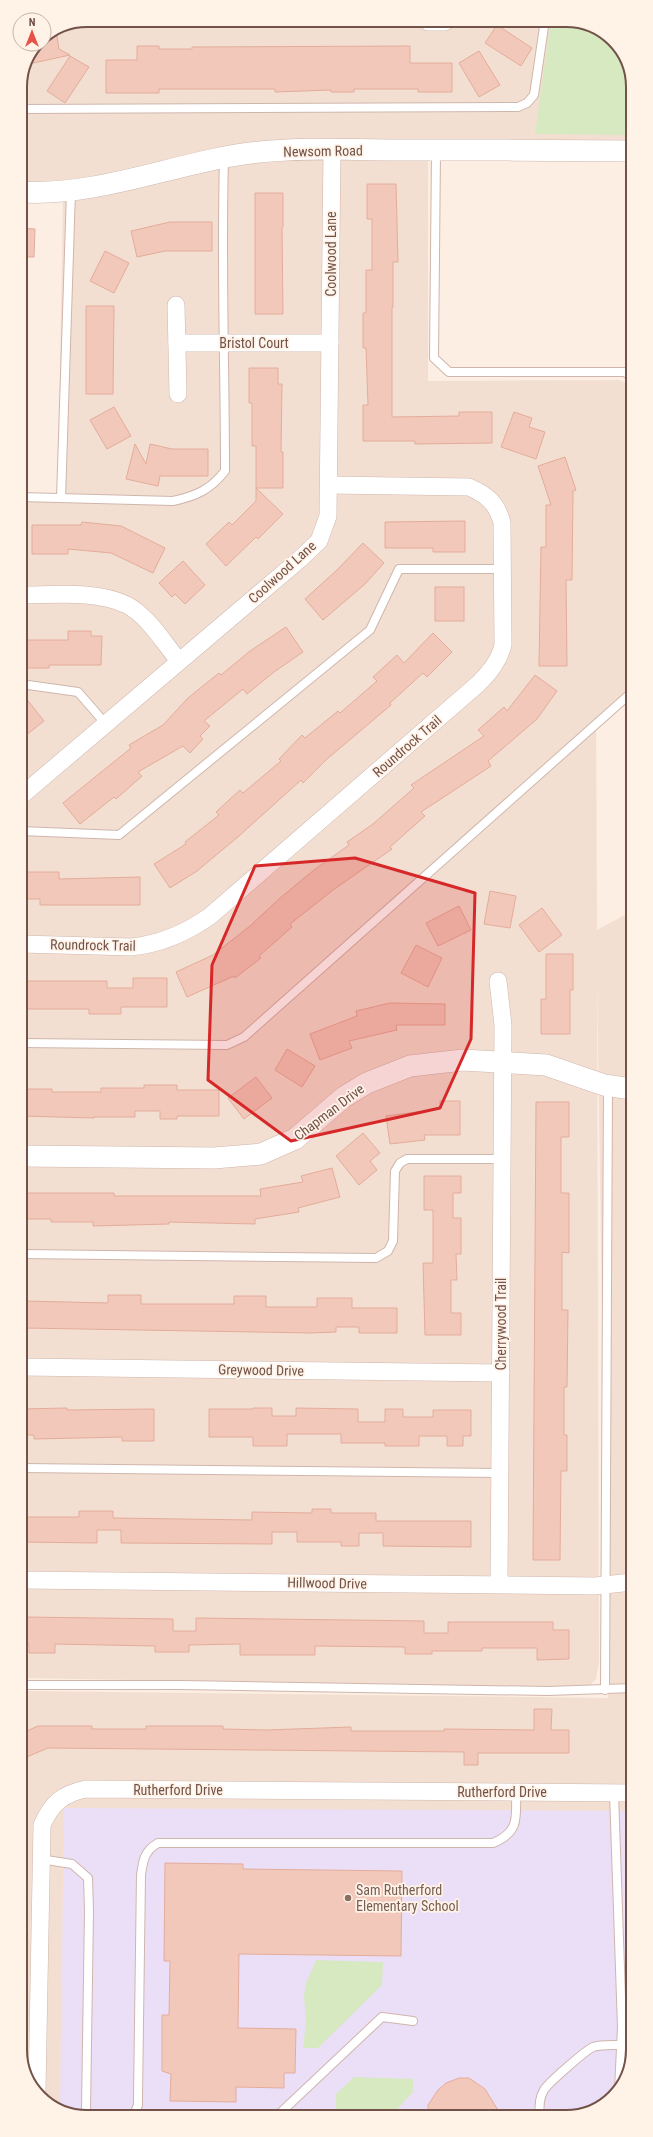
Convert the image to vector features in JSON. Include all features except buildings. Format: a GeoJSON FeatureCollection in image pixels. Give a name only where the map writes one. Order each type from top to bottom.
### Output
{"type":"FeatureCollection","features":[{"type":"Feature","properties":{"kind":"street","name":"Newsom Road"},"geometry":{"type":"LineString","coordinates":[[27,192],[95,187],[192,164],[260,152],[332,150],[626,151]]}},
{"type":"Feature","properties":{"kind":"street","name":"Coolwood Lane"},"geometry":{"type":"LineString","coordinates":[[27,791],[105,723],[300,560],[318,541],[328,516],[332,150]]}},
{"type":"Feature","properties":{"kind":"street"},"geometry":{"type":"LineString","coordinates":[[176,305],[178,394]]}},
{"type":"Feature","properties":{"kind":"street","name":"Bristol Court"},"geometry":{"type":"LineString","coordinates":[[177,342],[330,343]]}},
{"type":"Feature","properties":{"kind":"street","name":"Roundrock Trail"},"geometry":{"type":"LineString","coordinates":[[27,944],[131,947],[147,946],[190,929],[210,916],[478,684],[492,669],[500,655],[503,645],[502,523],[499,508],[481,492],[469,487],[329,485]]}},
{"type":"Feature","properties":{"kind":"street"},"geometry":{"type":"LineString","coordinates":[[27,595],[102,596],[127,605],[144,619],[179,661]]}},
{"type":"Feature","properties":{"kind":"street","name":"Cherrywood Trail"},"geometry":{"type":"LineString","coordinates":[[498,981],[502,1012],[499,1584]]}},
{"type":"Feature","properties":{"kind":"street","name":"Chapman Drive"},"geometry":{"type":"LineString","coordinates":[[27,1156],[214,1158],[261,1154],[295,1139],[344,1097],[367,1083],[410,1066],[463,1060],[546,1066],[608,1086],[626,1088]]}},
{"type":"Feature","properties":{"kind":"street","name":"Greywood Drive"},"geometry":{"type":"LineString","coordinates":[[27,1368],[501,1373]]}},
{"type":"Feature","properties":{"kind":"street","name":"Hillwood Drive"},"geometry":{"type":"LineString","coordinates":[[27,1580],[605,1585],[626,1583]]}},
{"type":"Feature","properties":{"kind":"street","name":"Rutherford Drive"},"geometry":{"type":"LineString","coordinates":[[37,2083],[40,1859],[42,1825],[48,1810],[58,1800],[74,1791],[86,1789],[626,1793]]}},
{"type":"Feature","properties":{"kind":"lane"},"geometry":{"type":"LineString","coordinates":[[27,109],[518,107],[527,102],[534,95],[544,27]]}},
{"type":"Feature","properties":{"kind":"lane"},"geometry":{"type":"LineString","coordinates":[[436,150],[434,358],[449,372],[626,373]]}},
{"type":"Feature","properties":{"kind":"lane"},"geometry":{"type":"LineString","coordinates":[[27,497],[173,501],[190,497],[213,486],[224,472],[225,343],[222,234],[224,158]]}},
{"type":"Feature","properties":{"kind":"lane"},"geometry":{"type":"LineString","coordinates":[[62,498],[72,189]]}},
{"type":"Feature","properties":{"kind":"lane"},"geometry":{"type":"LineString","coordinates":[[27,831],[119,835],[370,630],[399,569],[502,569]]}},
{"type":"Feature","properties":{"kind":"lane"},"geometry":{"type":"LineString","coordinates":[[27,685],[78,692],[105,723]]}},
{"type":"Feature","properties":{"kind":"lane"},"geometry":{"type":"LineString","coordinates":[[27,1043],[227,1046],[244,1037],[626,698]]}},
{"type":"Feature","properties":{"kind":"lane"},"geometry":{"type":"LineString","coordinates":[[605,1690],[608,1086]]}},
{"type":"Feature","properties":{"kind":"lane"},"geometry":{"type":"LineString","coordinates":[[27,1254],[376,1258],[388,1251],[393,1241],[395,1171],[400,1163],[407,1158],[501,1159]]}},
{"type":"Feature","properties":{"kind":"lane"},"geometry":{"type":"LineString","coordinates":[[27,1468],[500,1473]]}},
{"type":"Feature","properties":{"kind":"lane"},"geometry":{"type":"LineString","coordinates":[[27,1685],[182,1685],[548,1691],[626,1688]]}},
{"type":"Feature","properties":{"kind":"lane"},"geometry":{"type":"LineString","coordinates":[[136,2110],[138,2105],[140,1875],[146,1852],[151,1847],[158,1843],[493,1842],[510,1834],[514,1827],[516,1792]]}},
{"type":"Feature","properties":{"kind":"lane"},"geometry":{"type":"LineString","coordinates":[[614,1793],[622,2045],[620,2077]]}},
{"type":"Feature","properties":{"kind":"lane"},"geometry":{"type":"LineString","coordinates":[[40,1859],[72,1864],[88,1878],[89,1911],[86,2110]]}},
{"type":"Feature","properties":{"kind":"lane"},"geometry":{"type":"LineString","coordinates":[[283,2110],[382,2017],[413,2021]]}},
{"type":"Feature","properties":{"kind":"lane"},"geometry":{"type":"LineString","coordinates":[[540,2110],[540,2102],[544,2089],[584,2053],[592,2048],[622,2045]]}},
{"type":"Feature","properties":{"kind":"highlighted area"},"geometry":{"type":"Polygon","coordinates":[[[355,858],[475,893],[471,1039],[440,1108],[291,1141],[208,1080],[212,965],[255,866],[355,858]]]}},
{"type":"Feature","properties":{"kind":"shaded area"},"geometry":{"type":"Polygon","coordinates":[[[570,27],[589,32],[606,42],[614,50],[624,71],[626,87],[626,141],[268,142],[215,148],[90,177],[50,182],[27,182],[28,75],[39,52],[52,52],[52,39],[75,28],[570,27]]]}},
{"type":"Feature","properties":{"kind":"shaded area"},"geometry":{"type":"Polygon","coordinates":[[[428,154],[428,381],[619,380],[626,383],[626,692],[596,719],[597,930],[626,914],[626,2050],[623,2069],[614,2087],[599,2100],[582,2108],[566,2110],[83,2110],[64,2105],[47,2095],[37,2083],[29,2066],[27,2050],[27,1691],[608,1698],[597,979],[599,1662],[596,1679],[590,1685],[583,1688],[27,1678],[27,493],[58,493],[63,196],[262,157],[428,154]]]}},
{"type":"Feature","properties":{"kind":"shaded area","name":"Sam Rutherford Elementary School"},"geometry":{"type":"Polygon","coordinates":[[[64,1808],[626,1811],[626,2050],[620,2077],[614,2087],[599,2100],[582,2108],[566,2110],[83,2110],[75,2109],[60,2103],[64,1808]]]}},
{"type":"Feature","properties":{"kind":"green space"},"geometry":{"type":"Polygon","coordinates":[[[550,27],[578,28],[596,35],[614,50],[624,71],[626,87],[626,135],[535,134],[550,27]]]}},
{"type":"Feature","properties":{"kind":"green space"},"geometry":{"type":"Polygon","coordinates":[[[316,1960],[383,1962],[382,1985],[318,2048],[303,2048],[306,2021],[304,1995],[306,1983],[316,1960]]]}},
{"type":"Feature","properties":{"kind":"green space"},"geometry":{"type":"Polygon","coordinates":[[[354,2077],[413,2079],[413,2092],[396,2110],[336,2110],[336,2094],[354,2077]]]}},
{"type":"Feature","properties":{"kind":"place","name":"Sam Rutherford Elementary School"},"geometry":{"type":"Point","coordinates":[348,1898]}}]}
